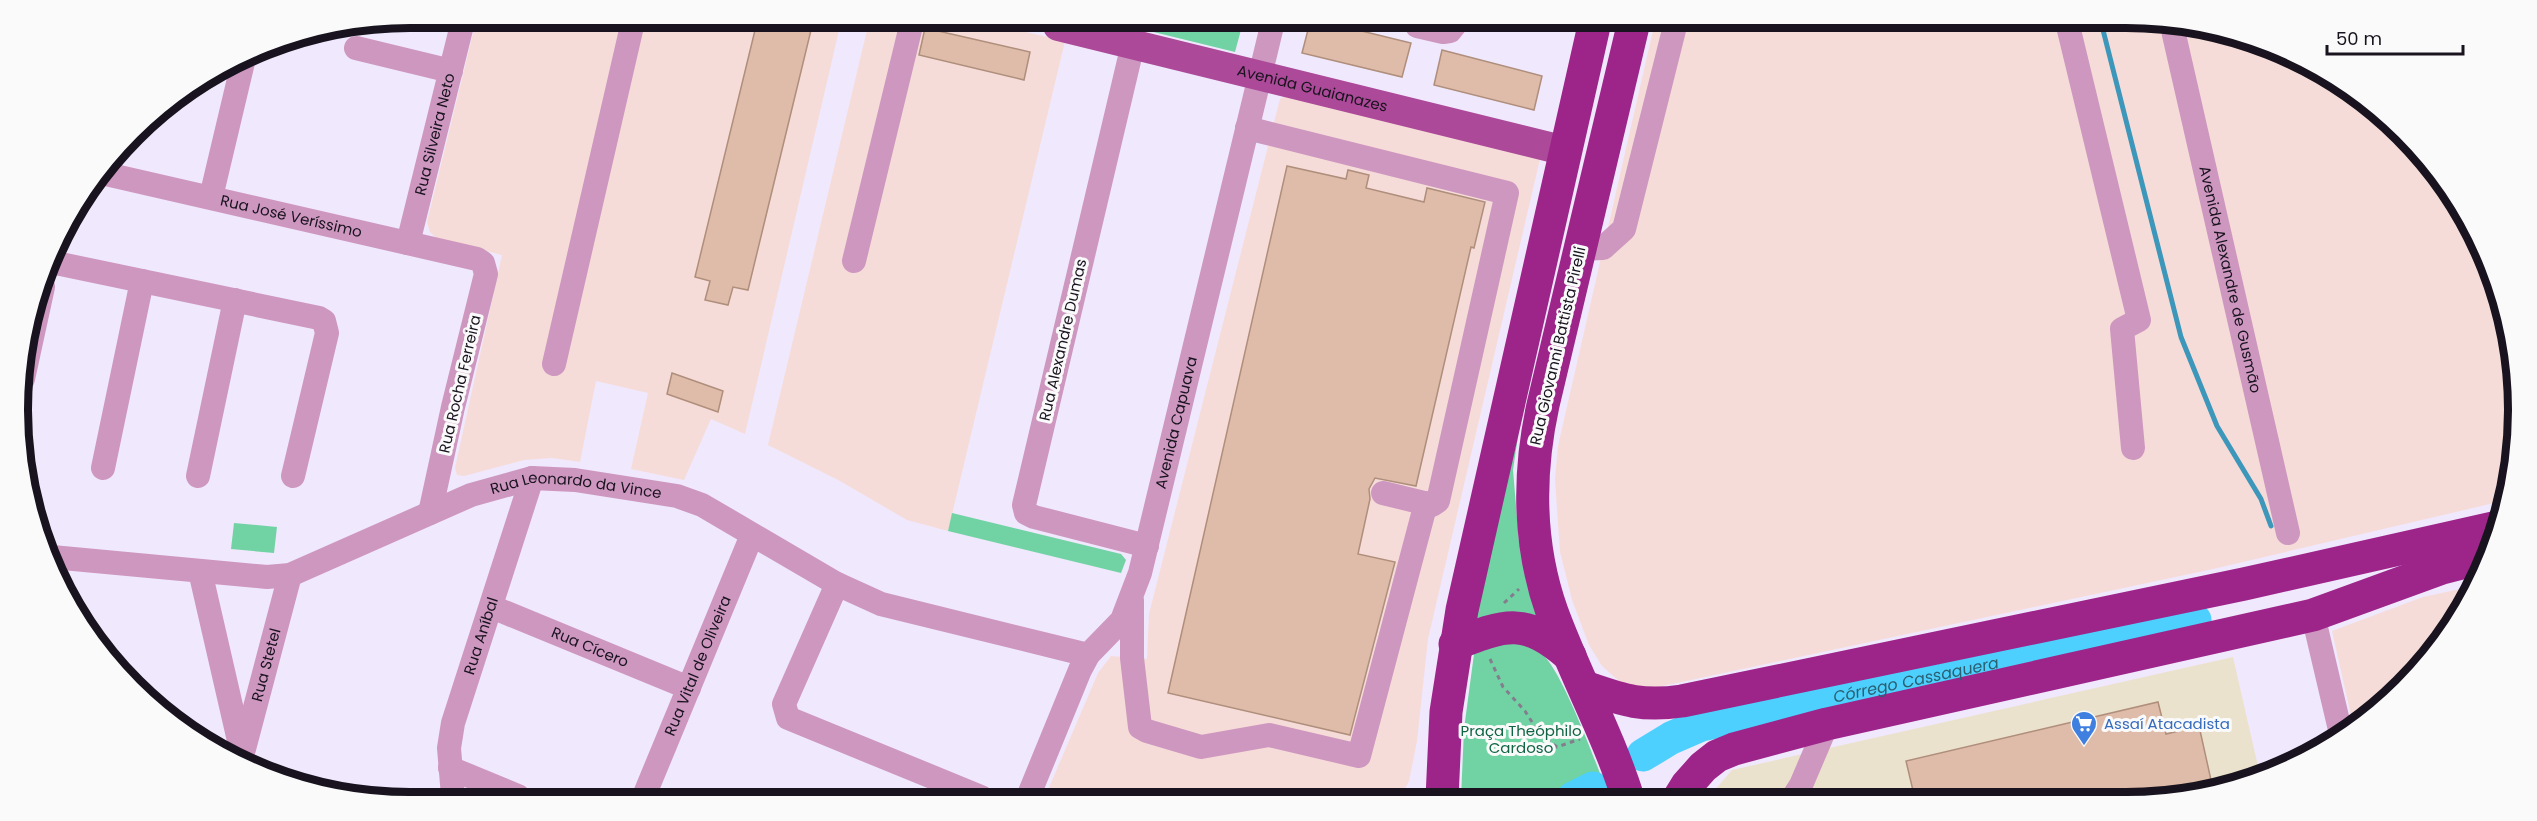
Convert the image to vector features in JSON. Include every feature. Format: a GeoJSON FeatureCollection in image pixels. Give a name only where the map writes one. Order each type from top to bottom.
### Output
{"type":"FeatureCollection","features":[{"type":"Feature","properties":{"kind":"highway"},"geometry":{"type":"LineString","coordinates":[[1441,792],[1446,712],[1480,627],[1478,534],[1594,28]]}},
{"type":"Feature","properties":{"kind":"highway","name":"Rua Giovanni Battista Pirelli"},"geometry":{"type":"LineString","coordinates":[[1626,792],[1585,687],[1552,611],[1535,542],[1532,476],[1535,441],[1633,28]]}},
{"type":"Feature","properties":{"kind":"highway"},"geometry":{"type":"LineString","coordinates":[[1585,687],[1628,702],[1646,704],[1682,701],[2244,584],[2489,529]]}},
{"type":"Feature","properties":{"kind":"highway"},"geometry":{"type":"LineString","coordinates":[[1683,792],[1703,767],[1717,756],[1755,742],[2313,615],[2442,568],[2478,559]]}},
{"type":"Feature","properties":{"kind":"highway"},"geometry":{"type":"LineString","coordinates":[[1480,627],[1523,627],[1553,641],[1570,656]]}},
{"type":"Feature","properties":{"kind":"main road","name":"Avenida Guaianazes"},"geometry":{"type":"LineString","coordinates":[[1066,28],[1566,150]]}},
{"type":"Feature","properties":{"kind":"street","name":"Rua Silveira Neto"},"geometry":{"type":"LineString","coordinates":[[408,243],[462,28]]}},
{"type":"Feature","properties":{"kind":"street"},"geometry":{"type":"LineString","coordinates":[[554,364],[632,28]]}},
{"type":"Feature","properties":{"kind":"street"},"geometry":{"type":"LineString","coordinates":[[854,261],[910,28]]}},
{"type":"Feature","properties":{"kind":"street","name":"Avenida Capuava"},"geometry":{"type":"LineString","coordinates":[[1031,792],[1088,655],[1122,620],[1132,599],[1148,546],[1272,28]]}},
{"type":"Feature","properties":{"kind":"street"},"geometry":{"type":"LineString","coordinates":[[1426,28],[1443,32],[1450,31],[1452,28]]}},
{"type":"Feature","properties":{"kind":"street"},"geometry":{"type":"LineString","coordinates":[[1580,249],[1603,248],[1624,229],[1674,28]]}},
{"type":"Feature","properties":{"kind":"street"},"geometry":{"type":"LineString","coordinates":[[2068,28],[2139,320],[2122,328],[2133,448]]}},
{"type":"Feature","properties":{"kind":"street","name":"Avenida Alexandre de Gusmão"},"geometry":{"type":"LineString","coordinates":[[2173,32],[2288,533]]}},
{"type":"Feature","properties":{"kind":"street","name":"Rua Alexandre Dumas"},"geometry":{"type":"LineString","coordinates":[[1133,44],[1024,506],[1026,513],[1034,517],[1148,546]]}},
{"type":"Feature","properties":{"kind":"street"},"geometry":{"type":"LineString","coordinates":[[356,48],[451,71]]}},
{"type":"Feature","properties":{"kind":"street"},"geometry":{"type":"LineString","coordinates":[[211,197],[242,68]]}},
{"type":"Feature","properties":{"kind":"street"},"geometry":{"type":"LineString","coordinates":[[1247,128],[1507,193],[1438,501],[1432,505],[1383,493]]}},
{"type":"Feature","properties":{"kind":"street","name":"Rua José Veríssimo"},"geometry":{"type":"LineString","coordinates":[[110,175],[477,259]]}},
{"type":"Feature","properties":{"kind":"street","name":"Rua Rocha Ferreira"},"geometry":{"type":"LineString","coordinates":[[430,513],[486,274],[483,262],[477,259]]}},
{"type":"Feature","properties":{"kind":"street"},"geometry":{"type":"LineString","coordinates":[[58,264],[319,318],[327,326],[327,333],[293,476]]}},
{"type":"Feature","properties":{"kind":"street"},"geometry":{"type":"LineString","coordinates":[[103,468],[142,281]]}},
{"type":"Feature","properties":{"kind":"street"},"geometry":{"type":"LineString","coordinates":[[198,476],[235,300]]}},
{"type":"Feature","properties":{"kind":"street","name":"Rua Leonardo da Vince"},"geometry":{"type":"LineString","coordinates":[[58,558],[267,577],[290,575],[471,495],[532,478],[575,480],[677,496],[702,505],[837,584],[881,604],[1088,655]]}},
{"type":"Feature","properties":{"kind":"street","name":"Rua Aníbal"},"geometry":{"type":"LineString","coordinates":[[453,792],[449,748],[453,723],[492,608],[532,478]]}},
{"type":"Feature","properties":{"kind":"street"},"geometry":{"type":"LineString","coordinates":[[1132,599],[1132,658],[1140,727],[1201,747],[1269,735],[1359,756],[1426,503]]}},
{"type":"Feature","properties":{"kind":"street","name":"Rua Vital de Oliveira"},"geometry":{"type":"LineString","coordinates":[[646,792],[752,535]]}},
{"type":"Feature","properties":{"kind":"street"},"geometry":{"type":"LineString","coordinates":[[200,571],[242,753]]}},
{"type":"Feature","properties":{"kind":"street","name":"Rua Stetel"},"geometry":{"type":"LineString","coordinates":[[244,754],[290,575]]}},
{"type":"Feature","properties":{"kind":"street"},"geometry":{"type":"LineString","coordinates":[[837,584],[784,704],[788,718],[969,792]]}},
{"type":"Feature","properties":{"kind":"street","name":"Rua Cícero"},"geometry":{"type":"LineString","coordinates":[[492,608],[689,688]]}},
{"type":"Feature","properties":{"kind":"street"},"geometry":{"type":"LineString","coordinates":[[2313,615],[2340,728]]}},
{"type":"Feature","properties":{"kind":"street"},"geometry":{"type":"LineString","coordinates":[[1796,792],[1827,724]]}},
{"type":"Feature","properties":{"kind":"street"},"geometry":{"type":"LineString","coordinates":[[450,768],[508,792]]}},
{"type":"Feature","properties":{"kind":"path"},"geometry":{"type":"LineString","coordinates":[[1543,576],[1526,580],[1511,598],[1480,627],[1485,647],[1503,687],[1526,711],[1539,734],[1557,747],[1578,740]]}},
{"type":"Feature","properties":{"kind":"shaded area"},"geometry":{"type":"Polygon","coordinates":[[[474,28],[840,28],[745,434],[711,419],[684,480],[631,469],[648,393],[596,381],[580,462],[552,458],[524,460],[464,476],[457,475],[455,468],[502,255],[436,238],[430,232],[427,222],[474,28]]]}},
{"type":"Feature","properties":{"kind":"shaded area"},"geometry":{"type":"Polygon","coordinates":[[[868,28],[1009,28],[1065,41],[948,531],[907,520],[840,481],[768,445],[868,28]]]}},
{"type":"Feature","properties":{"kind":"shaded area"},"geometry":{"type":"Polygon","coordinates":[[[1654,28],[2151,29],[2201,36],[2273,58],[2318,80],[2359,107],[2397,140],[2430,178],[2469,242],[2488,288],[2501,336],[2508,386],[2508,435],[2497,502],[2213,569],[1658,687],[1640,687],[1620,682],[1602,666],[1589,645],[1572,600],[1560,552],[1555,479],[1558,446],[1654,28]]]}},
{"type":"Feature","properties":{"kind":"shaded area"},"geometry":{"type":"Polygon","coordinates":[[[1285,96],[1540,159],[1428,639],[1417,741],[1409,781],[1403,792],[1047,792],[1098,673],[1111,656],[1147,659],[1149,614],[1280,99],[1285,96]]]}},
{"type":"Feature","properties":{"kind":"shaded area"},"geometry":{"type":"Polygon","coordinates":[[[2464,588],[2444,623],[2414,662],[2397,681],[2352,719],[2332,631],[2423,597],[2464,588]]]}},
{"type":"Feature","properties":{"kind":"shaded area"},"geometry":{"type":"Polygon","coordinates":[[[2233,657],[2258,768],[2201,785],[2151,792],[1713,792],[1732,770],[2233,657]]]}},
{"type":"Feature","properties":{"kind":"green space"},"geometry":{"type":"Polygon","coordinates":[[[1137,28],[1241,28],[1235,52],[1137,28]]]}},
{"type":"Feature","properties":{"kind":"green space"},"geometry":{"type":"Polygon","coordinates":[[[1518,436],[1513,470],[1519,542],[1537,618],[1474,623],[1518,436]]]}},
{"type":"Feature","properties":{"kind":"green space"},"geometry":{"type":"Polygon","coordinates":[[[952,513],[1121,554],[1126,560],[1121,573],[948,531],[952,513]]]}},
{"type":"Feature","properties":{"kind":"green space"},"geometry":{"type":"Polygon","coordinates":[[[234,523],[277,527],[274,553],[231,549],[234,523]]]}},
{"type":"Feature","properties":{"kind":"green space","name":"Praça Theóphilo Cardoso"},"geometry":{"type":"Polygon","coordinates":[[[1506,642],[1541,653],[1550,663],[1569,698],[1608,792],[1461,792],[1464,729],[1474,654],[1506,642]]]}},
{"type":"Feature","properties":{"kind":"building"},"geometry":{"type":"Polygon","coordinates":[[[756,28],[812,28],[748,290],[733,287],[728,305],[705,300],[710,281],[695,277],[756,28]]]}},
{"type":"Feature","properties":{"kind":"building"},"geometry":{"type":"Polygon","coordinates":[[[925,28],[1030,52],[1024,80],[919,55],[925,28]]]}},
{"type":"Feature","properties":{"kind":"building"},"geometry":{"type":"Polygon","coordinates":[[[1308,28],[1340,30],[1340,28],[1349,28],[1411,43],[1402,77],[1302,53],[1308,28]]]}},
{"type":"Feature","properties":{"kind":"building"},"geometry":{"type":"Polygon","coordinates":[[[1442,50],[1542,76],[1534,110],[1434,85],[1442,50]]]}},
{"type":"Feature","properties":{"kind":"building"},"geometry":{"type":"Polygon","coordinates":[[[1287,166],[1346,179],[1348,170],[1369,175],[1366,188],[1424,202],[1427,188],[1485,202],[1474,248],[1471,247],[1416,486],[1375,478],[1369,489],[1370,499],[1358,554],[1395,562],[1350,735],[1168,693],[1287,166]]]}},
{"type":"Feature","properties":{"kind":"building"},"geometry":{"type":"Polygon","coordinates":[[[672,373],[723,391],[718,412],[667,394],[672,373]]]}},
{"type":"Feature","properties":{"kind":"building","name":"Assaí Atacadista"},"geometry":{"type":"Polygon","coordinates":[[[2158,702],[2166,734],[2199,726],[2212,782],[2151,792],[1913,792],[1906,761],[2158,702]]]}},
{"type":"Feature","properties":{"kind":"waterway"},"geometry":{"type":"LineString","coordinates":[[2103,28],[2181,337],[2217,426],[2261,499],[2271,526]]}},
{"type":"Feature","properties":{"kind":"waterway","name":"Córrego Cassaquera"},"geometry":{"type":"LineString","coordinates":[[1643,755],[1671,738],[1701,725],[2195,620]]}},
{"type":"Feature","properties":{"kind":"waterway","name":"Córrego Cassaquera"},"geometry":{"type":"LineString","coordinates":[[1585,792],[1593,788]]}},
{"type":"Feature","properties":{"kind":"place","name":"Assaí Atacadista"},"geometry":{"type":"Point","coordinates":[2084,747]}}]}
